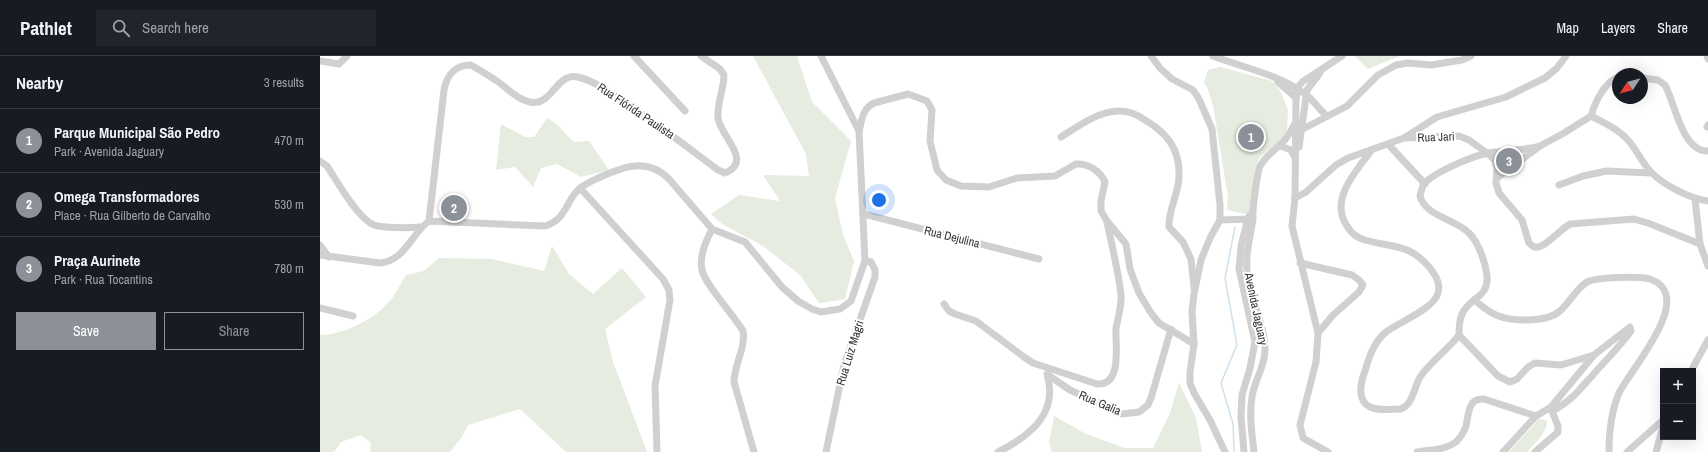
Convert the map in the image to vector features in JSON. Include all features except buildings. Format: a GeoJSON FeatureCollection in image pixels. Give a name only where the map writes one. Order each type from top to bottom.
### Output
{"type":"FeatureCollection","features":[{"type":"Feature","properties":{"kind":"street"},"geometry":{"type":"LineString","coordinates":[[320,61],[338,64],[347,56]]}},
{"type":"Feature","properties":{"kind":"street"},"geometry":{"type":"LineString","coordinates":[[634,56],[685,111]]}},
{"type":"Feature","properties":{"kind":"street","name":"Rua Flórida Paulista"},"geometry":{"type":"LineString","coordinates":[[429,221],[444,90],[452,70],[458,67],[471,65],[521,99],[530,102],[538,102],[547,97],[563,79],[577,77],[587,80],[602,87],[677,139],[718,170],[725,173],[733,170],[736,163],[734,150],[718,120],[718,100],[724,74],[720,69],[701,56]]}},
{"type":"Feature","properties":{"kind":"street"},"geometry":{"type":"LineString","coordinates":[[821,56],[859,131]]}},
{"type":"Feature","properties":{"kind":"street"},"geometry":{"type":"LineString","coordinates":[[1151,56],[1160,68],[1172,78],[1193,90],[1200,99],[1210,121],[1213,134],[1220,205],[1220,220],[1210,238],[1201,260],[1194,294],[1192,312],[1194,344],[1190,383],[1225,452]]}},
{"type":"Feature","properties":{"kind":"street"},"geometry":{"type":"LineString","coordinates":[[1213,56],[1279,78],[1302,82]]}},
{"type":"Feature","properties":{"kind":"street"},"geometry":{"type":"LineString","coordinates":[[1294,172],[1299,134],[1295,119],[1298,90],[1302,82],[1325,69],[1342,56]]}},
{"type":"Feature","properties":{"kind":"street"},"geometry":{"type":"LineString","coordinates":[[1273,152],[1283,147],[1299,134],[1327,116],[1347,106],[1378,75],[1396,65],[1408,63],[1431,65],[1462,60],[1471,56]]}},
{"type":"Feature","properties":{"kind":"street"},"geometry":{"type":"LineString","coordinates":[[1295,198],[1306,192],[1342,161],[1404,138],[1437,117],[1487,104],[1525,89],[1551,73],[1566,56]]}},
{"type":"Feature","properties":{"kind":"street"},"geometry":{"type":"LineString","coordinates":[[1325,69],[1309,86],[1306,94],[1304,120],[1294,156],[1295,198],[1292,226],[1318,333],[1316,362],[1300,425],[1303,438],[1328,452]]}},
{"type":"Feature","properties":{"kind":"street"},"geometry":{"type":"LineString","coordinates":[[1269,75],[1296,98]]}},
{"type":"Feature","properties":{"kind":"street"},"geometry":{"type":"LineString","coordinates":[[1279,78],[1306,94],[1316,107],[1327,116]]}},
{"type":"Feature","properties":{"kind":"street"},"geometry":{"type":"LineString","coordinates":[[1648,79],[1658,80],[1665,85],[1687,139],[1699,150],[1708,151]]}},
{"type":"Feature","properties":{"kind":"street"},"geometry":{"type":"LineString","coordinates":[[1497,178],[1540,146],[1591,116],[1593,109],[1606,85],[1612,81]]}},
{"type":"Feature","properties":{"kind":"street"},"geometry":{"type":"LineString","coordinates":[[320,255],[380,263],[388,262],[400,254],[420,227],[429,221],[545,226],[561,217],[580,188],[601,177],[634,166],[653,168],[669,178],[712,229],[745,242],[789,294],[812,309],[821,312],[840,309],[851,302],[865,261],[859,131],[864,113],[869,106],[908,94],[927,101],[932,110],[930,141],[933,156],[937,170],[946,180],[961,186],[989,187],[1012,179],[1055,176],[1076,164],[1085,164],[1100,174],[1105,182],[1101,208],[1107,222],[1121,300],[1116,327],[1116,362],[1114,374],[1109,381],[1097,384],[1033,363],[1024,358],[976,321],[949,311],[944,304]]}},
{"type":"Feature","properties":{"kind":"street"},"geometry":{"type":"LineString","coordinates":[[1062,137],[1092,119],[1120,111],[1140,116],[1163,132],[1175,150],[1180,176],[1168,227],[1183,242],[1191,259],[1194,294]]}},
{"type":"Feature","properties":{"kind":"street"},"geometry":{"type":"LineString","coordinates":[[1591,116],[1612,127],[1627,138],[1651,173],[1680,192],[1695,199],[1708,201]]}},
{"type":"Feature","properties":{"kind":"street"},"geometry":{"type":"LineString","coordinates":[[1295,119],[1304,120]]}},
{"type":"Feature","properties":{"kind":"street","name":"Avenida Jaguary"},"geometry":{"type":"LineString","coordinates":[[1254,452],[1251,406],[1252,396],[1264,359],[1264,341],[1251,294],[1246,269],[1251,216],[1257,176],[1261,165],[1288,138],[1295,119]]}},
{"type":"Feature","properties":{"kind":"street","name":"Rua Jari"},"geometry":{"type":"LineString","coordinates":[[1404,138],[1459,136],[1469,140],[1487,153],[1495,160],[1498,168],[1497,189],[1522,220],[1529,243],[1534,247],[1541,247],[1563,227],[1570,224],[1629,219],[1648,223],[1700,244]]}},
{"type":"Feature","properties":{"kind":"street"},"geometry":{"type":"LineString","coordinates":[[1388,144],[1425,184]]}},
{"type":"Feature","properties":{"kind":"street"},"geometry":{"type":"LineString","coordinates":[[1540,146],[1520,151],[1487,153],[1450,168],[1425,184],[1420,196],[1422,204],[1469,233],[1483,258],[1487,276],[1486,288],[1481,296],[1474,300],[1462,312],[1460,319],[1460,335],[1498,376],[1510,382],[1517,379],[1528,366],[1535,362],[1561,365],[1594,355]]}},
{"type":"Feature","properties":{"kind":"street"},"geometry":{"type":"LineString","coordinates":[[1283,147],[1291,150],[1294,156]]}},
{"type":"Feature","properties":{"kind":"street"},"geometry":{"type":"LineString","coordinates":[[1371,151],[1344,190],[1341,202],[1343,220],[1350,231],[1357,237],[1397,246],[1414,253],[1434,274],[1439,287],[1435,300],[1385,333],[1376,344],[1362,378],[1362,400],[1370,407],[1376,409],[1403,408],[1409,402],[1419,378],[1460,335]]}},
{"type":"Feature","properties":{"kind":"street"},"geometry":{"type":"LineString","coordinates":[[320,160],[327,166],[355,209],[366,221],[375,226],[420,227]]}},
{"type":"Feature","properties":{"kind":"street"},"geometry":{"type":"LineString","coordinates":[[1559,185],[1583,176],[1607,172],[1651,173]]}},
{"type":"Feature","properties":{"kind":"street"},"geometry":{"type":"LineString","coordinates":[[580,188],[649,262],[663,279],[668,290],[670,300],[655,386],[656,452]]}},
{"type":"Feature","properties":{"kind":"street"},"geometry":{"type":"LineString","coordinates":[[1695,199],[1700,244],[1708,266]]}},
{"type":"Feature","properties":{"kind":"street","name":"Rua Dejulina"},"geometry":{"type":"LineString","coordinates":[[864,214],[1039,259]]}},
{"type":"Feature","properties":{"kind":"street"},"geometry":{"type":"LineString","coordinates":[[1220,220],[1251,216]]}},
{"type":"Feature","properties":{"kind":"street","name":"Avenida Jaguary"},"geometry":{"type":"LineString","coordinates":[[1244,452],[1241,401],[1255,342],[1239,269],[1241,246],[1251,216]]}},
{"type":"Feature","properties":{"kind":"street"},"geometry":{"type":"LineString","coordinates":[[1107,222],[1126,244],[1128,262],[1134,282],[1151,313],[1159,323],[1194,344]]}},
{"type":"Feature","properties":{"kind":"street"},"geometry":{"type":"LineString","coordinates":[[712,229],[704,246],[702,270],[713,290],[743,331],[743,340],[734,374],[734,382],[754,452]]}},
{"type":"Feature","properties":{"kind":"street"},"geometry":{"type":"LineString","coordinates":[[320,245],[329,257]]}},
{"type":"Feature","properties":{"kind":"street","name":"Rua Luiz Magri"},"geometry":{"type":"LineString","coordinates":[[826,452],[844,365],[875,277],[871,262],[865,261]]}},
{"type":"Feature","properties":{"kind":"street"},"geometry":{"type":"LineString","coordinates":[[1300,263],[1352,275],[1363,285],[1359,292],[1333,315],[1318,333]]}},
{"type":"Feature","properties":{"kind":"street"},"geometry":{"type":"LineString","coordinates":[[1474,300],[1493,314],[1507,319],[1544,319],[1559,312],[1582,286],[1595,279],[1649,279],[1661,287],[1665,294],[1666,304],[1664,317],[1661,326],[1643,357],[1623,386],[1615,403],[1610,422],[1609,452]]}},
{"type":"Feature","properties":{"kind":"street"},"geometry":{"type":"LineString","coordinates":[[320,308],[353,316]]}},
{"type":"Feature","properties":{"kind":"street"},"geometry":{"type":"LineString","coordinates":[[1503,452],[1536,416],[1552,409],[1569,401],[1616,351],[1631,331],[1630,327],[1594,355],[1552,409]]}},
{"type":"Feature","properties":{"kind":"street","name":"Rua Galia"},"geometry":{"type":"LineString","coordinates":[[1048,375],[1070,390],[1113,411],[1122,414],[1139,412],[1148,405],[1151,398],[1171,329]]}},
{"type":"Feature","properties":{"kind":"street"},"geometry":{"type":"LineString","coordinates":[[1253,329],[1261,329]]}},
{"type":"Feature","properties":{"kind":"street"},"geometry":{"type":"LineString","coordinates":[[1693,368],[1708,340]]}},
{"type":"Feature","properties":{"kind":"street"},"geometry":{"type":"LineString","coordinates":[[998,452],[1019,441],[1036,426],[1050,403],[1051,393],[1045,366]]}},
{"type":"Feature","properties":{"kind":"street"},"geometry":{"type":"LineString","coordinates":[[1417,452],[1445,447],[1456,441],[1466,427],[1470,405],[1477,399],[1484,399],[1536,416]]}},
{"type":"Feature","properties":{"kind":"street"},"geometry":{"type":"LineString","coordinates":[[1535,452],[1558,432],[1558,426],[1552,409]]}},
{"type":"Feature","properties":{"kind":"street"},"geometry":{"type":"LineString","coordinates":[[1627,452],[1660,423]]}},
{"type":"Feature","properties":{"kind":"street"},"geometry":{"type":"LineString","coordinates":[[1656,452],[1660,438]]}},
{"type":"Feature","properties":{"kind":"shaded area"},"geometry":{"type":"Polygon","coordinates":[[[753,56],[797,56],[812,102],[851,141],[835,198],[843,235],[854,261],[845,299],[819,303],[800,275],[763,246],[722,224],[711,214],[739,195],[780,201],[763,175],[809,176],[806,154],[753,56]]]}},
{"type":"Feature","properties":{"kind":"shaded area"},"geometry":{"type":"Polygon","coordinates":[[[1355,56],[1400,56],[1368,69],[1355,56]]]}},
{"type":"Feature","properties":{"kind":"shaded area"},"geometry":{"type":"Polygon","coordinates":[[[1220,67],[1272,81],[1280,90],[1288,110],[1287,133],[1281,141],[1260,157],[1255,168],[1250,215],[1227,210],[1228,197],[1213,105],[1207,87],[1204,83],[1208,70],[1220,67]]]}},
{"type":"Feature","properties":{"kind":"shaded area"},"geometry":{"type":"Polygon","coordinates":[[[547,118],[558,126],[574,142],[589,141],[609,170],[581,177],[557,164],[541,168],[533,187],[515,167],[496,170],[501,124],[525,137],[534,137],[547,118]]]}},
{"type":"Feature","properties":{"kind":"shaded area"},"geometry":{"type":"Polygon","coordinates":[[[1498,156],[1522,156],[1505,168],[1498,156]]]}},
{"type":"Feature","properties":{"kind":"shaded area"},"geometry":{"type":"Polygon","coordinates":[[[552,246],[569,274],[593,294],[622,268],[646,297],[605,329],[613,362],[647,452],[566,452],[520,409],[468,425],[462,437],[450,452],[370,452],[371,443],[361,435],[341,442],[334,452],[320,452],[320,335],[341,332],[361,324],[379,312],[386,305],[393,297],[406,275],[424,271],[439,258],[492,259],[544,271],[552,246]]]}},
{"type":"Feature","properties":{"kind":"shaded area"},"geometry":{"type":"Polygon","coordinates":[[[1179,383],[1196,418],[1202,452],[1052,452],[1049,443],[1054,416],[1086,434],[1125,448],[1153,448],[1170,413],[1179,383]]]}},
{"type":"Feature","properties":{"kind":"shaded area"},"geometry":{"type":"Polygon","coordinates":[[[1539,419],[1547,421],[1545,430],[1527,452],[1509,452],[1539,419]]]}},
{"type":"Feature","properties":{"kind":"waterway"},"geometry":{"type":"LineString","coordinates":[[1234,452],[1233,424],[1221,383],[1237,345],[1225,278],[1235,227]]}},
{"type":"Feature","properties":{"kind":"waterway"},"geometry":{"type":"LineString","coordinates":[[1578,387],[1586,378]]}},
{"type":"Feature","properties":{"kind":"place","name":"Parque Municipal São Pedro"},"geometry":{"type":"Point","coordinates":[1251,137]}},
{"type":"Feature","properties":{"kind":"place","name":"Praça Aurinete"},"geometry":{"type":"Point","coordinates":[1509,161]}},
{"type":"Feature","properties":{"kind":"place","name":"Omega Transformadores"},"geometry":{"type":"Point","coordinates":[454,208]}}]}
